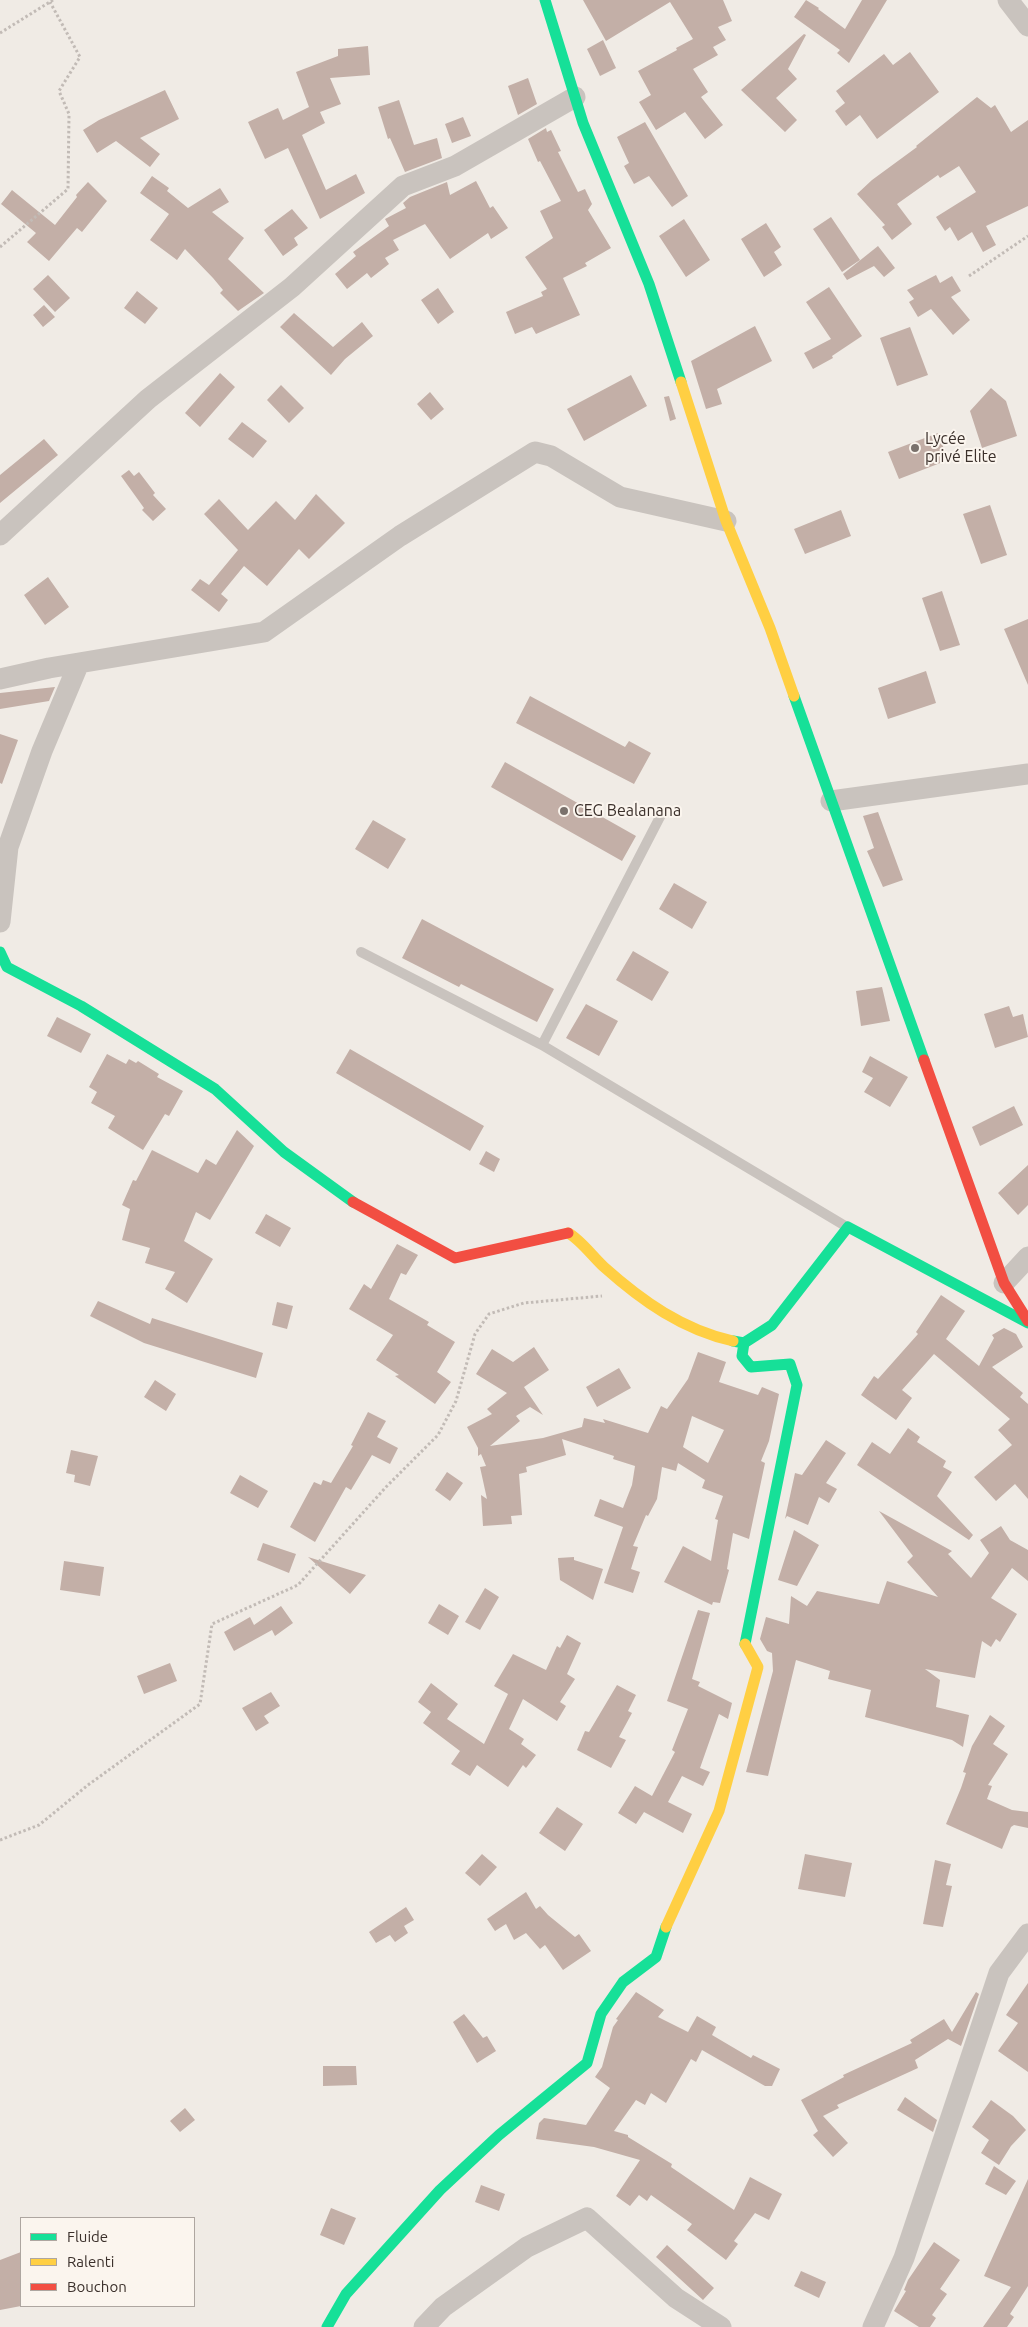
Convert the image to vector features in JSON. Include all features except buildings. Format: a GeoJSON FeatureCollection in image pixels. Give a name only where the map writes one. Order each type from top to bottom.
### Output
{"type":"FeatureCollection","features":[{"type":"Feature","properties":{"kind":"street"},"geometry":{"type":"LineString","coordinates":[[545,0],[583,123],[649,284],[726,521],[770,628],[1004,1283],[1028,1322]]}},
{"type":"Feature","properties":{"kind":"street"},"geometry":{"type":"LineString","coordinates":[[1008,0],[1028,26]]}},
{"type":"Feature","properties":{"kind":"street"},"geometry":{"type":"LineString","coordinates":[[0,535],[148,399],[292,287],[403,186],[455,166],[575,97]]}},
{"type":"Feature","properties":{"kind":"street"},"geometry":{"type":"LineString","coordinates":[[0,679],[79,663],[264,632],[400,536],[535,452],[550,456],[620,496],[726,521]]}},
{"type":"Feature","properties":{"kind":"street"},"geometry":{"type":"LineString","coordinates":[[0,922],[8,847],[42,751],[79,663]]}},
{"type":"Feature","properties":{"kind":"street"},"geometry":{"type":"LineString","coordinates":[[831,800],[1028,774]]}},
{"type":"Feature","properties":{"kind":"street"},"geometry":{"type":"LineString","coordinates":[[0,952],[7,967],[81,1006],[216,1089],[284,1152],[357,1204],[454,1258],[569,1233],[634,1294],[659,1310],[705,1334],[744,1342],[772,1325],[848,1228],[1028,1322]]}},
{"type":"Feature","properties":{"kind":"street"},"geometry":{"type":"LineString","coordinates":[[1004,1283],[1028,1257]]}},
{"type":"Feature","properties":{"kind":"street"},"geometry":{"type":"LineString","coordinates":[[327,2327],[346,2294],[440,2190],[499,2135],[587,2063],[601,2014],[623,1982],[656,1958],[672,1911],[719,1811],[758,1667],[744,1642],[797,1385],[790,1364],[751,1367],[742,1356],[744,1342]]}},
{"type":"Feature","properties":{"kind":"street"},"geometry":{"type":"LineString","coordinates":[[873,2327],[904,2258],[999,1973],[1028,1934]]}},
{"type":"Feature","properties":{"kind":"street"},"geometry":{"type":"LineString","coordinates":[[424,2327],[443,2307],[527,2247],[587,2218],[676,2298],[722,2327]]}},
{"type":"Feature","properties":{"kind":"lane"},"geometry":{"type":"LineString","coordinates":[[542,1045],[661,815]]}},
{"type":"Feature","properties":{"kind":"lane"},"geometry":{"type":"LineString","coordinates":[[362,952],[542,1045],[848,1228]]}},
{"type":"Feature","properties":{"kind":"path"},"geometry":{"type":"LineString","coordinates":[[0,33],[52,1],[80,57],[59,90],[69,114],[68,189],[0,247]]}},
{"type":"Feature","properties":{"kind":"path"},"geometry":{"type":"LineString","coordinates":[[968,276],[1028,236]]}},
{"type":"Feature","properties":{"kind":"path"},"geometry":{"type":"LineString","coordinates":[[0,1840],[39,1825],[88,1784],[200,1704],[212,1624],[298,1585],[386,1486],[438,1435],[456,1401],[475,1334],[489,1314],[524,1303],[634,1294]]}},
{"type":"Feature","properties":{"kind":"traffic: fast"},"geometry":{"type":"LineString","coordinates":[[545,0],[583,123],[649,284],[681,382]]}},
{"type":"Feature","properties":{"kind":"traffic: fast"},"geometry":{"type":"LineString","coordinates":[[794,696],[924,1060]]}},
{"type":"Feature","properties":{"kind":"traffic: fast"},"geometry":{"type":"LineString","coordinates":[[0,952],[7,967],[81,1006],[215,1089],[284,1152],[353,1202]]}},
{"type":"Feature","properties":{"kind":"traffic: fast"},"geometry":{"type":"LineString","coordinates":[[733,1341],[744,1343],[772,1325],[848,1227],[1028,1323]]}},
{"type":"Feature","properties":{"kind":"traffic: fast"},"geometry":{"type":"LineString","coordinates":[[744,1343],[742,1356],[751,1367],[790,1364],[797,1385],[745,1644]]}},
{"type":"Feature","properties":{"kind":"traffic: fast"},"geometry":{"type":"LineString","coordinates":[[327,2327],[346,2294],[440,2190],[499,2135],[587,2063],[601,2014],[623,1982],[656,1957],[666,1927]]}},
{"type":"Feature","properties":{"kind":"traffic: slow"},"geometry":{"type":"LineString","coordinates":[[681,382],[726,521],[770,628],[794,696]]}},
{"type":"Feature","properties":{"kind":"traffic: slow"},"geometry":{"type":"LineString","coordinates":[[568,1233],[577,1239],[618,1279],[664,1313],[697,1330],[733,1341]]}},
{"type":"Feature","properties":{"kind":"traffic: slow"},"geometry":{"type":"LineString","coordinates":[[666,1927],[719,1811],[758,1667],[745,1644]]}},
{"type":"Feature","properties":{"kind":"traffic: jam"},"geometry":{"type":"LineString","coordinates":[[924,1060],[1004,1283],[1028,1321]]}},
{"type":"Feature","properties":{"kind":"traffic: jam"},"geometry":{"type":"LineString","coordinates":[[353,1202],[455,1258],[568,1233]]}},
{"type":"Feature","properties":{"kind":"place","name":"Lycée privé Elite"},"geometry":{"type":"Point","coordinates":[915,448]}},
{"type":"Feature","properties":{"kind":"place","name":"CEG Bealanana"},"geometry":{"type":"Point","coordinates":[564,811]}}]}
